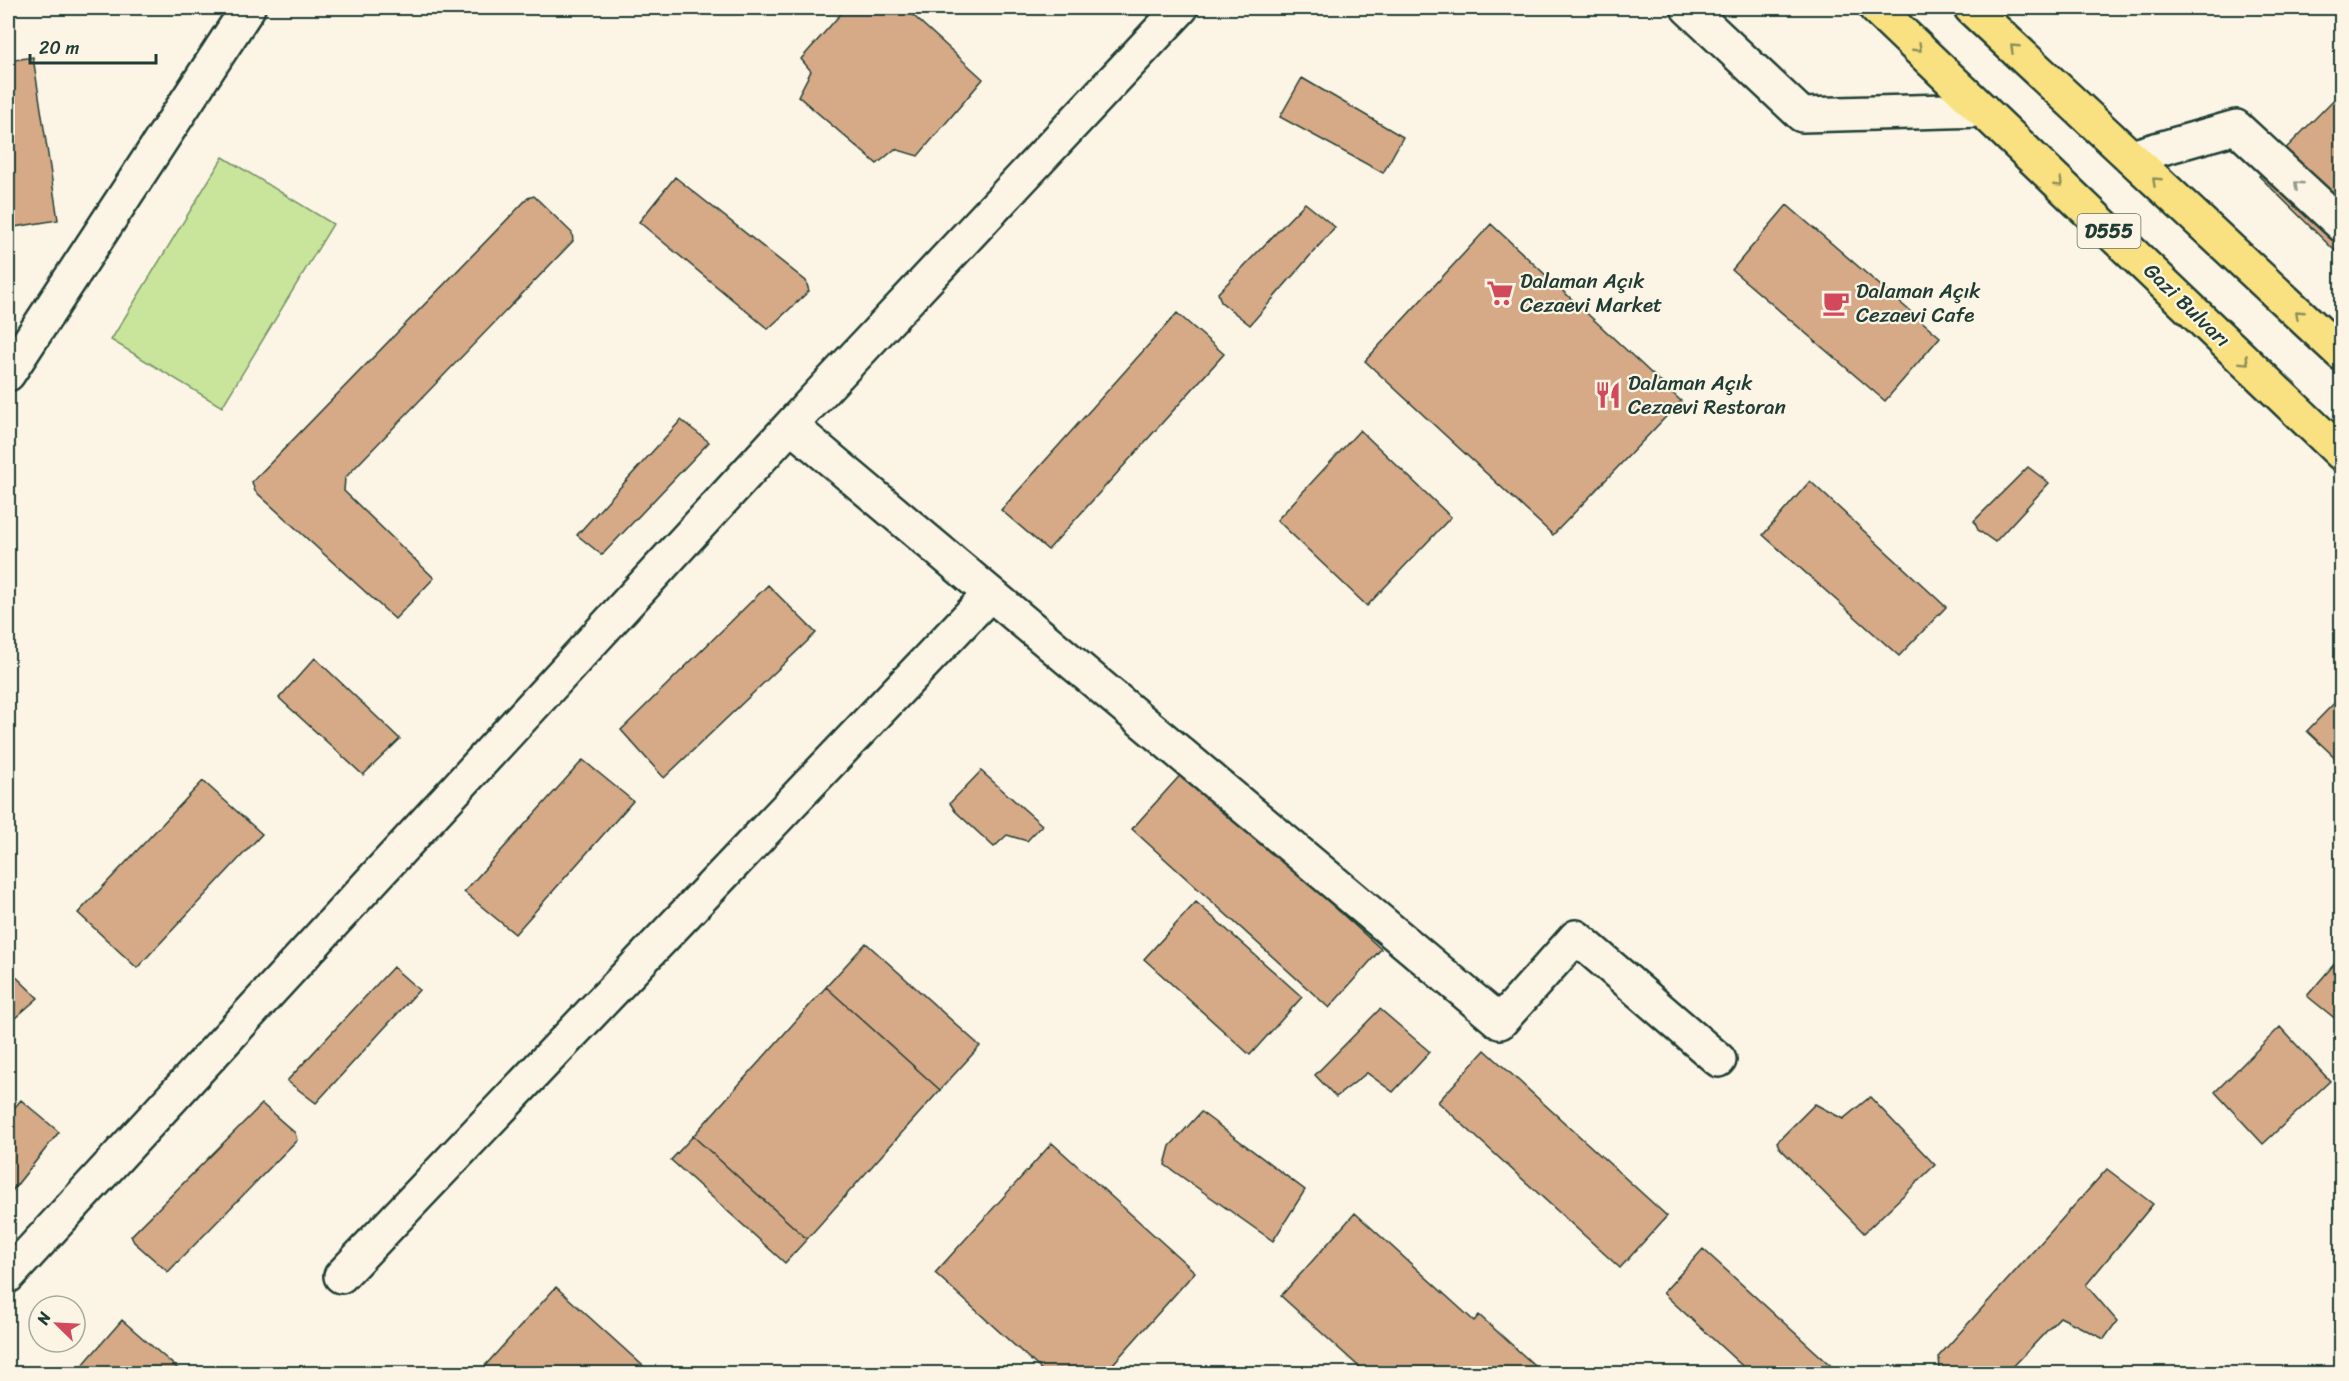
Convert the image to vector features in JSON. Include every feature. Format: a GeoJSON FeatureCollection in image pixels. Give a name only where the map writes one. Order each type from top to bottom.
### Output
{"type":"FeatureCollection","features":[{"type":"Feature","properties":{"kind":"main road","name":"Gazi Bulvarı"},"geometry":{"type":"LineString","coordinates":[[1876,8],[2342,454]]}},
{"type":"Feature","properties":{"kind":"main road"},"geometry":{"type":"LineString","coordinates":[[1971,8],[2342,354]]}},
{"type":"Feature","properties":{"kind":"street"},"geometry":{"type":"LineString","coordinates":[[8,374],[248,8]]}},
{"type":"Feature","properties":{"kind":"street"},"geometry":{"type":"LineString","coordinates":[[8,1276],[790,426],[1181,8]]}},
{"type":"Feature","properties":{"kind":"street"},"geometry":{"type":"LineString","coordinates":[[1688,8],[1802,115],[1983,110]]}},
{"type":"Feature","properties":{"kind":"street"},"geometry":{"type":"LineString","coordinates":[[2131,157],[2236,127],[2342,225]]}},
{"type":"Feature","properties":{"kind":"street"},"geometry":{"type":"LineString","coordinates":[[790,426],[1500,1022],[1576,937],[1719,1060]]}},
{"type":"Feature","properties":{"kind":"street"},"geometry":{"type":"LineString","coordinates":[[341,1276],[990,594]]}},
{"type":"Feature","properties":{"kind":"green space"},"geometry":{"type":"Polygon","coordinates":[[[223,157],[333,224],[222,407],[111,340],[223,157]]]}},
{"type":"Feature","properties":{"kind":"building"},"geometry":{"type":"Polygon","coordinates":[[[846,8],[905,8],[983,79],[918,156],[895,149],[877,164],[798,96],[811,71],[801,59],[846,8]]]}},
{"type":"Feature","properties":{"kind":"building"},"geometry":{"type":"Polygon","coordinates":[[[33,57],[58,220],[8,228],[8,61],[33,57]]]}},
{"type":"Feature","properties":{"kind":"building"},"geometry":{"type":"Polygon","coordinates":[[[1302,78],[1403,137],[1383,173],[1280,117],[1302,78]]]}},
{"type":"Feature","properties":{"kind":"building"},"geometry":{"type":"Polygon","coordinates":[[[2342,91],[2342,244],[2335,251],[2259,176],[2342,91]]]}},
{"type":"Feature","properties":{"kind":"building"},"geometry":{"type":"Polygon","coordinates":[[[675,177],[806,281],[809,291],[768,329],[639,222],[675,177]]]}},
{"type":"Feature","properties":{"kind":"building"},"geometry":{"type":"Polygon","coordinates":[[[534,196],[572,233],[573,241],[345,478],[344,491],[434,578],[395,619],[255,491],[252,482],[528,198],[534,196]]]}},
{"type":"Feature","properties":{"kind":"building"},"geometry":{"type":"Polygon","coordinates":[[[1305,203],[1335,227],[1250,325],[1221,302],[1218,293],[1305,203]]]}},
{"type":"Feature","properties":{"kind":"building","name":"Dalaman Açık Cezaevi Cafe"},"geometry":{"type":"Polygon","coordinates":[[[1787,205],[1940,337],[1885,401],[1732,270],[1787,205]]]}},
{"type":"Feature","properties":{"kind":"building"},"geometry":{"type":"Polygon","coordinates":[[[1491,224],[1681,401],[1553,535],[1365,361],[1491,224]]]}},
{"type":"Feature","properties":{"kind":"building"},"geometry":{"type":"Polygon","coordinates":[[[1177,313],[1224,354],[1048,550],[1001,510],[1177,313]]]}},
{"type":"Feature","properties":{"kind":"building"},"geometry":{"type":"Polygon","coordinates":[[[681,420],[709,442],[602,555],[577,535],[681,420]]]}},
{"type":"Feature","properties":{"kind":"building"},"geometry":{"type":"Polygon","coordinates":[[[1360,430],[1451,517],[1367,606],[1277,520],[1360,430]]]}},
{"type":"Feature","properties":{"kind":"building"},"geometry":{"type":"Polygon","coordinates":[[[2028,467],[2049,483],[1995,542],[1978,530],[1974,521],[2028,467]]]}},
{"type":"Feature","properties":{"kind":"building"},"geometry":{"type":"Polygon","coordinates":[[[1810,481],[1946,607],[1899,656],[1763,535],[1810,481]]]}},
{"type":"Feature","properties":{"kind":"building"},"geometry":{"type":"Polygon","coordinates":[[[768,585],[816,633],[664,778],[621,730],[768,585]]]}},
{"type":"Feature","properties":{"kind":"building"},"geometry":{"type":"Polygon","coordinates":[[[315,658],[400,739],[363,775],[279,698],[315,658]]]}},
{"type":"Feature","properties":{"kind":"building"},"geometry":{"type":"Polygon","coordinates":[[[2342,695],[2342,764],[2307,731],[2342,695]]]}},
{"type":"Feature","properties":{"kind":"building"},"geometry":{"type":"Polygon","coordinates":[[[583,760],[633,801],[515,934],[464,892],[583,760]]]}},
{"type":"Feature","properties":{"kind":"building"},"geometry":{"type":"Polygon","coordinates":[[[981,771],[1042,825],[1027,841],[1007,835],[994,847],[955,811],[950,803],[981,771]]]}},
{"type":"Feature","properties":{"kind":"building"},"geometry":{"type":"Polygon","coordinates":[[[1184,771],[1381,949],[1329,1008],[1132,829],[1184,771]]]}},
{"type":"Feature","properties":{"kind":"building"},"geometry":{"type":"Polygon","coordinates":[[[203,781],[262,834],[137,968],[78,913],[203,781]]]}},
{"type":"Feature","properties":{"kind":"building"},"geometry":{"type":"Polygon","coordinates":[[[1196,902],[1302,997],[1250,1055],[1144,959],[1196,902]]]}},
{"type":"Feature","properties":{"kind":"building"},"geometry":{"type":"Polygon","coordinates":[[[866,943],[980,1046],[940,1090],[826,987],[866,943]]]}},
{"type":"Feature","properties":{"kind":"building"},"geometry":{"type":"Polygon","coordinates":[[[2342,955],[2342,1024],[2307,996],[2342,955]]]}},
{"type":"Feature","properties":{"kind":"building"},"geometry":{"type":"Polygon","coordinates":[[[393,967],[419,990],[316,1103],[287,1081],[393,967]]]}},
{"type":"Feature","properties":{"kind":"building"},"geometry":{"type":"Polygon","coordinates":[[[8,969],[38,998],[8,1024],[8,969]]]}},
{"type":"Feature","properties":{"kind":"building"},"geometry":{"type":"Polygon","coordinates":[[[826,987],[940,1090],[807,1239],[693,1136],[826,987]]]}},
{"type":"Feature","properties":{"kind":"building"},"geometry":{"type":"Polygon","coordinates":[[[1380,1009],[1430,1052],[1393,1092],[1367,1073],[1336,1097],[1315,1075],[1380,1009]]]}},
{"type":"Feature","properties":{"kind":"building"},"geometry":{"type":"Polygon","coordinates":[[[2280,1027],[2330,1081],[2263,1144],[2215,1092],[2280,1027]]]}},
{"type":"Feature","properties":{"kind":"building"},"geometry":{"type":"Polygon","coordinates":[[[1485,1050],[1667,1216],[1620,1268],[1438,1102],[1485,1050]]]}},
{"type":"Feature","properties":{"kind":"building"},"geometry":{"type":"Polygon","coordinates":[[[1870,1097],[1935,1165],[1864,1233],[1779,1147],[1777,1142],[1815,1104],[1843,1119],[1870,1097]]]}},
{"type":"Feature","properties":{"kind":"building"},"geometry":{"type":"Polygon","coordinates":[[[21,1100],[59,1132],[8,1196],[8,1115],[21,1100]]]}},
{"type":"Feature","properties":{"kind":"building"},"geometry":{"type":"Polygon","coordinates":[[[262,1104],[295,1133],[297,1140],[168,1272],[134,1242],[131,1236],[262,1104]]]}},
{"type":"Feature","properties":{"kind":"building"},"geometry":{"type":"Polygon","coordinates":[[[1201,1112],[1305,1190],[1273,1241],[1165,1165],[1170,1146],[1201,1112]]]}},
{"type":"Feature","properties":{"kind":"building"},"geometry":{"type":"Polygon","coordinates":[[[693,1136],[807,1239],[785,1263],[671,1160],[693,1136]]]}},
{"type":"Feature","properties":{"kind":"building"},"geometry":{"type":"Polygon","coordinates":[[[1052,1143],[1195,1272],[1104,1374],[1046,1374],[935,1273],[1052,1143]]]}},
{"type":"Feature","properties":{"kind":"building"},"geometry":{"type":"Polygon","coordinates":[[[2107,1169],[2153,1204],[2086,1285],[2117,1321],[2104,1339],[2060,1317],[2006,1374],[1944,1374],[1940,1370],[1939,1356],[2107,1169]]]}},
{"type":"Feature","properties":{"kind":"building"},"geometry":{"type":"Polygon","coordinates":[[[1355,1213],[1474,1321],[1479,1315],[1543,1373],[1367,1374],[1281,1296],[1355,1213]]]}},
{"type":"Feature","properties":{"kind":"building"},"geometry":{"type":"Polygon","coordinates":[[[1703,1249],[1840,1374],[1751,1374],[1663,1293],[1703,1249]]]}},
{"type":"Feature","properties":{"kind":"building"},"geometry":{"type":"Polygon","coordinates":[[[556,1287],[652,1374],[487,1374],[482,1369],[556,1287]]]}},
{"type":"Feature","properties":{"kind":"building"},"geometry":{"type":"Polygon","coordinates":[[[122,1320],[184,1374],[75,1374],[122,1320]]]}},
{"type":"Feature","properties":{"kind":"place","name":"Dalaman Açık Cezaevi Market"},"geometry":{"type":"Point","coordinates":[1500,293]}},
{"type":"Feature","properties":{"kind":"place","name":"Dalaman Açık Cezaevi Cafe"},"geometry":{"type":"Point","coordinates":[1836,303]}},
{"type":"Feature","properties":{"kind":"place","name":"Dalaman Açık Cezaevi Restoran"},"geometry":{"type":"Point","coordinates":[1608,395]}}]}
